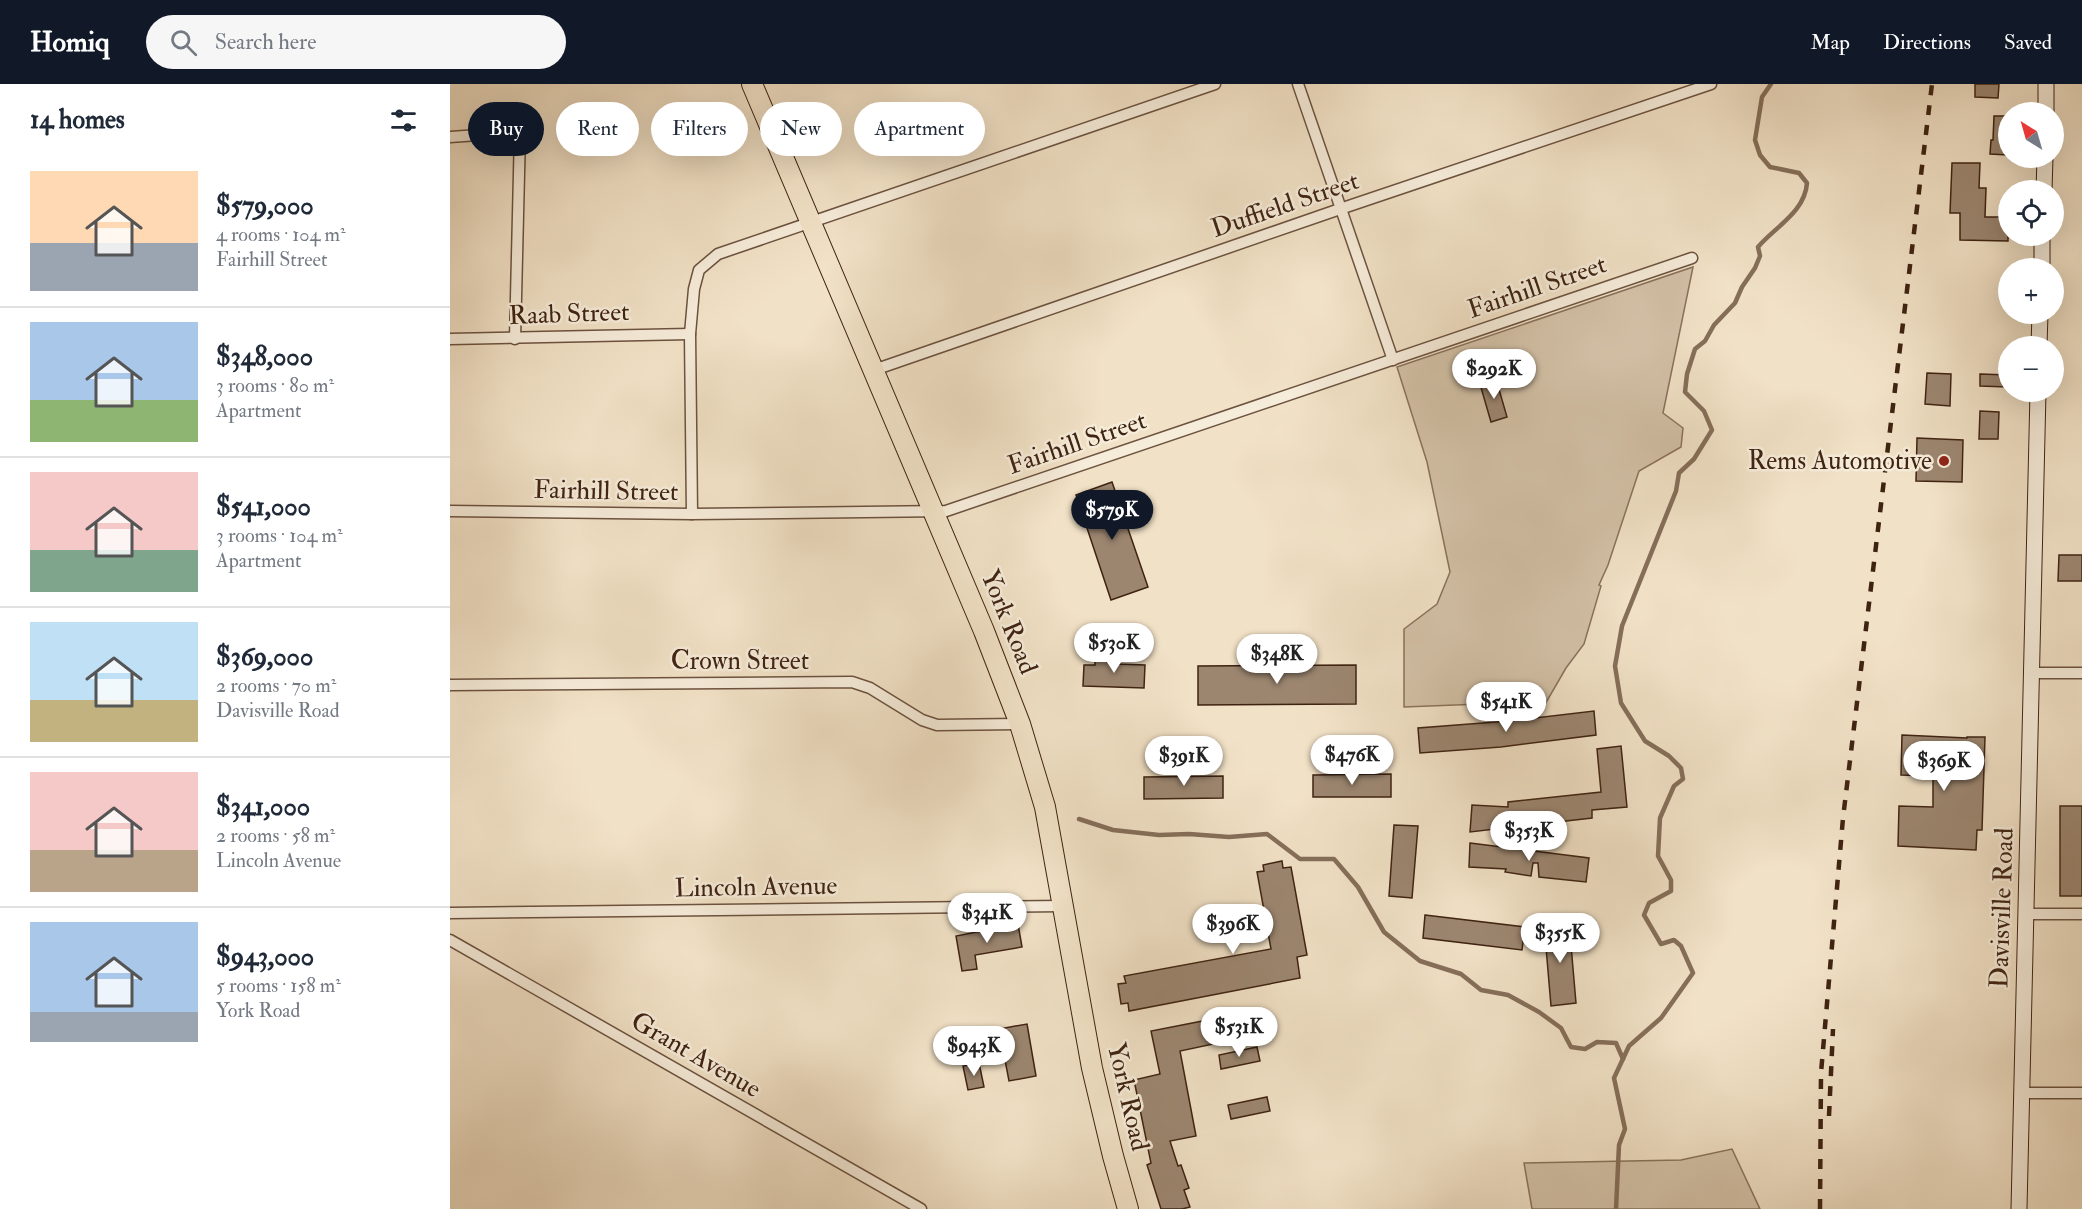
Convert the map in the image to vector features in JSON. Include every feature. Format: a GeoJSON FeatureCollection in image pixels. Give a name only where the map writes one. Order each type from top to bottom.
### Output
{"type":"FeatureCollection","features":[{"type":"Feature","properties":{"kind":"highway","name":"York Road"},"geometry":{"type":"LineString","coordinates":[[752,84],[984,631],[1020,724],[1045,807],[1092,1068],[1128,1209]]}},
{"type":"Feature","properties":{"kind":"street"},"geometry":{"type":"LineString","coordinates":[[692,514],[690,334],[694,289],[699,270],[718,254],[1215,84]]}},
{"type":"Feature","properties":{"kind":"street"},"geometry":{"type":"LineString","coordinates":[[1298,84],[1393,360]]}},
{"type":"Feature","properties":{"kind":"street","name":"Duffield Street"},"geometry":{"type":"LineString","coordinates":[[874,370],[1711,84]]}},
{"type":"Feature","properties":{"kind":"street"},"geometry":{"type":"LineString","coordinates":[[2046,84],[2046,102]]}},
{"type":"Feature","properties":{"kind":"street"},"geometry":{"type":"LineString","coordinates":[[450,137],[520,132],[515,339]]}},
{"type":"Feature","properties":{"kind":"street","name":"Fairhill Street"},"geometry":{"type":"LineString","coordinates":[[450,511],[692,514],[933,511],[958,508],[1692,258]]}},
{"type":"Feature","properties":{"kind":"street","name":"Raab Street"},"geometry":{"type":"LineString","coordinates":[[450,339],[690,334]]}},
{"type":"Feature","properties":{"kind":"street","name":"Davisville Road"},"geometry":{"type":"LineString","coordinates":[[2019,1209],[2038,402]]}},
{"type":"Feature","properties":{"kind":"street"},"geometry":{"type":"LineString","coordinates":[[2032,673],[2082,673]]}},
{"type":"Feature","properties":{"kind":"street","name":"Crown Street"},"geometry":{"type":"LineString","coordinates":[[450,685],[852,682],[870,688],[922,720],[937,725],[1020,724]]}},
{"type":"Feature","properties":{"kind":"street","name":"Lincoln Avenue"},"geometry":{"type":"LineString","coordinates":[[450,913],[1063,906]]}},
{"type":"Feature","properties":{"kind":"street"},"geometry":{"type":"LineString","coordinates":[[2025,914],[2082,914]]}},
{"type":"Feature","properties":{"kind":"street","name":"Grant Avenue"},"geometry":{"type":"LineString","coordinates":[[450,940],[921,1209]]}},
{"type":"Feature","properties":{"kind":"street"},"geometry":{"type":"LineString","coordinates":[[2022,1093],[2082,1093]]}},
{"type":"Feature","properties":{"kind":"shaded area"},"geometry":{"type":"Polygon","coordinates":[[[1693,267],[1663,413],[1683,428],[1681,447],[1639,471],[1608,565],[1599,585],[1601,586],[1584,644],[1566,668],[1544,706],[1502,711],[1483,716],[1481,704],[1404,707],[1404,629],[1437,604],[1450,572],[1427,462],[1397,367],[1693,267]]]}},
{"type":"Feature","properties":{"kind":"shaded area"},"geometry":{"type":"Polygon","coordinates":[[[1732,1149],[1760,1209],[1532,1209],[1524,1163],[1681,1160],[1732,1149]]]}},
{"type":"Feature","properties":{"kind":"building"},"geometry":{"type":"Polygon","coordinates":[[[1975,84],[1999,84],[1998,98],[1975,97],[1975,84]]]}},
{"type":"Feature","properties":{"kind":"building"},"geometry":{"type":"Polygon","coordinates":[[[1994,116],[1998,116],[1998,154],[1990,154],[1991,140],[1993,140],[1994,116]]]}},
{"type":"Feature","properties":{"kind":"building"},"geometry":{"type":"Polygon","coordinates":[[[1952,163],[1980,163],[1979,188],[1986,188],[1985,217],[1998,217],[1998,241],[1960,240],[1960,213],[1950,213],[1952,163]]]}},
{"type":"Feature","properties":{"kind":"building"},"geometry":{"type":"Polygon","coordinates":[[[1927,373],[1951,374],[1950,406],[1925,404],[1927,373]]]}},
{"type":"Feature","properties":{"kind":"building"},"geometry":{"type":"Polygon","coordinates":[[[1980,374],[1998,375],[1998,387],[1980,386],[1980,374]]]}},
{"type":"Feature","properties":{"kind":"building"},"geometry":{"type":"Polygon","coordinates":[[[1496,379],[1507,417],[1491,422],[1480,384],[1496,379]]]}},
{"type":"Feature","properties":{"kind":"building"},"geometry":{"type":"Polygon","coordinates":[[[1980,411],[1999,412],[1998,439],[1979,439],[1980,411]]]}},
{"type":"Feature","properties":{"kind":"building"},"geometry":{"type":"Polygon","coordinates":[[[1917,438],[1963,440],[1962,482],[1916,481],[1917,438]]]}},
{"type":"Feature","properties":{"kind":"building"},"geometry":{"type":"Polygon","coordinates":[[[1112,482],[1148,587],[1111,600],[1076,495],[1112,482]]]}},
{"type":"Feature","properties":{"kind":"building"},"geometry":{"type":"Polygon","coordinates":[[[2059,555],[2082,555],[2082,581],[2058,581],[2059,555]]]}},
{"type":"Feature","properties":{"kind":"building"},"geometry":{"type":"Polygon","coordinates":[[[1095,657],[1117,658],[1117,664],[1145,665],[1144,688],[1083,686],[1084,665],[1095,665],[1095,657]]]}},
{"type":"Feature","properties":{"kind":"building"},"geometry":{"type":"Polygon","coordinates":[[[1356,665],[1356,704],[1198,705],[1198,666],[1356,665]]]}},
{"type":"Feature","properties":{"kind":"building"},"geometry":{"type":"Polygon","coordinates":[[[1594,711],[1596,735],[1501,747],[1420,753],[1418,728],[1594,711]]]}},
{"type":"Feature","properties":{"kind":"building"},"geometry":{"type":"Polygon","coordinates":[[[1902,735],[1985,737],[1982,830],[1977,830],[1976,850],[1898,846],[1899,806],[1933,807],[1933,776],[1901,775],[1902,735]]]}},
{"type":"Feature","properties":{"kind":"building"},"geometry":{"type":"Polygon","coordinates":[[[1621,746],[1627,807],[1592,810],[1592,818],[1470,832],[1472,805],[1508,807],[1508,802],[1601,792],[1597,749],[1621,746]]]}},
{"type":"Feature","properties":{"kind":"building"},"geometry":{"type":"Polygon","coordinates":[[[1391,774],[1391,797],[1313,797],[1313,775],[1391,774]]]}},
{"type":"Feature","properties":{"kind":"building"},"geometry":{"type":"Polygon","coordinates":[[[1223,776],[1223,798],[1144,799],[1144,777],[1223,776]]]}},
{"type":"Feature","properties":{"kind":"building"},"geometry":{"type":"Polygon","coordinates":[[[2060,806],[2082,806],[2082,896],[2060,896],[2060,806]]]}},
{"type":"Feature","properties":{"kind":"building"},"geometry":{"type":"Polygon","coordinates":[[[1394,825],[1418,826],[1412,898],[1389,896],[1394,825]]]}},
{"type":"Feature","properties":{"kind":"building"},"geometry":{"type":"Polygon","coordinates":[[[1470,843],[1589,858],[1586,882],[1539,877],[1538,863],[1533,863],[1531,876],[1505,872],[1506,869],[1469,867],[1470,843]]]}},
{"type":"Feature","properties":{"kind":"building"},"geometry":{"type":"Polygon","coordinates":[[[1282,861],[1283,868],[1291,867],[1307,955],[1297,957],[1300,978],[1129,1011],[1128,1003],[1121,1004],[1118,984],[1126,983],[1124,976],[1271,949],[1257,872],[1264,871],[1263,865],[1282,861]]]}},
{"type":"Feature","properties":{"kind":"building"},"geometry":{"type":"Polygon","coordinates":[[[1425,915],[1525,927],[1522,950],[1423,938],[1425,915]]]}},
{"type":"Feature","properties":{"kind":"building"},"geometry":{"type":"Polygon","coordinates":[[[1569,922],[1576,1003],[1551,1006],[1544,924],[1569,922]]]}},
{"type":"Feature","properties":{"kind":"building"},"geometry":{"type":"Polygon","coordinates":[[[1018,924],[1022,947],[975,955],[977,969],[962,971],[956,936],[1018,924]]]}},
{"type":"Feature","properties":{"kind":"building"},"geometry":{"type":"Polygon","coordinates":[[[1213,1019],[1218,1043],[1180,1051],[1196,1136],[1170,1141],[1178,1166],[1181,1165],[1189,1188],[1184,1190],[1190,1207],[1161,1209],[1147,1165],[1151,1163],[1134,1080],[1160,1074],[1151,1031],[1213,1019]]]}},
{"type":"Feature","properties":{"kind":"building"},"geometry":{"type":"Polygon","coordinates":[[[1027,1024],[1036,1076],[1009,1081],[999,1029],[1027,1024]]]}},
{"type":"Feature","properties":{"kind":"building"},"geometry":{"type":"Polygon","coordinates":[[[1257,1047],[1260,1061],[1221,1069],[1219,1055],[1257,1047]]]}},
{"type":"Feature","properties":{"kind":"building"},"geometry":{"type":"Polygon","coordinates":[[[979,1063],[984,1087],[968,1090],[963,1066],[979,1063]]]}},
{"type":"Feature","properties":{"kind":"building"},"geometry":{"type":"Polygon","coordinates":[[[1267,1097],[1270,1111],[1231,1119],[1228,1105],[1267,1097]]]}},
{"type":"Feature","properties":{"kind":"waterway"},"geometry":{"type":"LineString","coordinates":[[1616,1209],[1619,1145],[1625,1129],[1614,1078],[1629,1046],[1661,1018],[1693,973],[1681,946],[1674,940],[1661,944],[1644,915],[1649,903],[1671,891],[1671,880],[1658,856],[1660,818],[1674,786],[1683,779],[1681,768],[1669,756],[1645,741],[1621,703],[1615,666],[1622,626],[1676,491],[1679,473],[1694,459],[1712,430],[1704,411],[1685,392],[1687,374],[1695,349],[1705,341],[1714,325],[1735,303],[1760,256],[1758,247],[1795,211],[1805,193],[1807,183],[1799,173],[1770,167],[1760,155],[1755,140],[1762,97],[1771,84]]}},
{"type":"Feature","properties":{"kind":"waterway"},"geometry":{"type":"LineString","coordinates":[[1079,819],[1113,830],[1159,835],[1189,834],[1229,837],[1267,834],[1300,859],[1334,859],[1358,887],[1384,932],[1420,961],[1461,974],[1481,990],[1508,995],[1539,1012],[1561,1028],[1571,1047],[1585,1049],[1597,1042],[1616,1043],[1623,1059]]}},
{"type":"Feature","properties":{"kind":"railway"},"geometry":{"type":"LineString","coordinates":[[1820,1209],[1821,1073],[1843,818],[1932,84]]}},
{"type":"Feature","properties":{"kind":"railway"},"geometry":{"type":"LineString","coordinates":[[1829,1116],[1833,1029]]}},
{"type":"Feature","properties":{"kind":"place","name":"Rems Automotive"},"geometry":{"type":"Point","coordinates":[1944,461]}}]}
